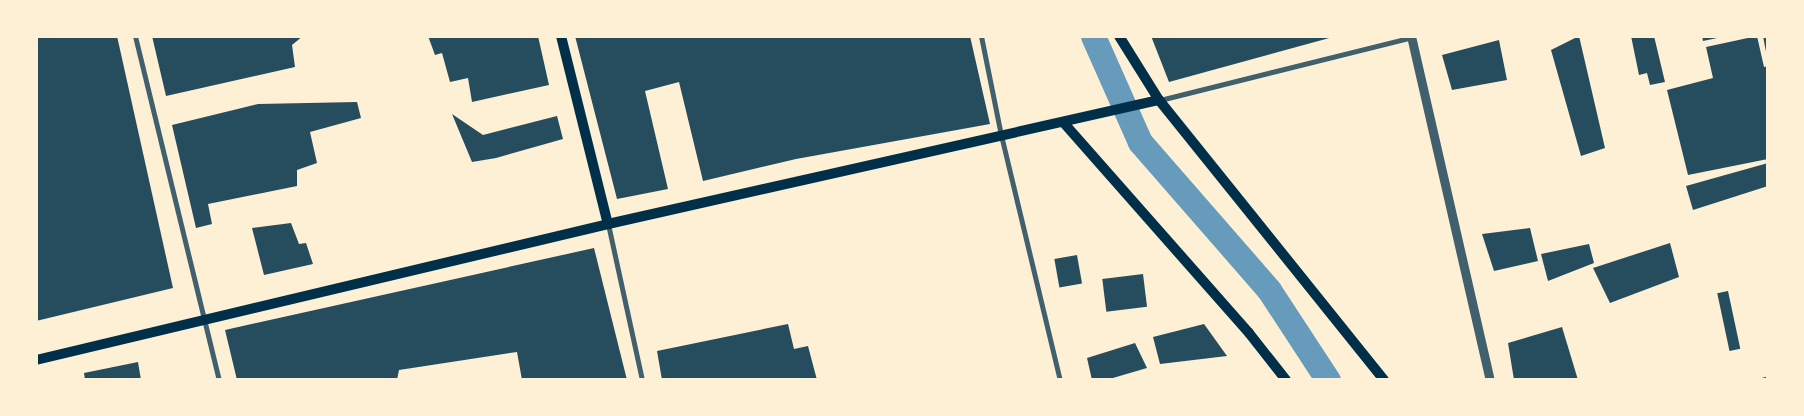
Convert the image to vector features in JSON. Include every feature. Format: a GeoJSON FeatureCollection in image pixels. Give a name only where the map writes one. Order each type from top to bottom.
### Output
{"type":"FeatureCollection","features":[{"type":"Feature","properties":{"kind":"main road"},"geometry":{"type":"LineString","coordinates":[[561,36],[608,224]]}},
{"type":"Feature","properties":{"kind":"main road"},"geometry":{"type":"LineString","coordinates":[[1118,36],[1159,100],[1384,380]]}},
{"type":"Feature","properties":{"kind":"main road"},"geometry":{"type":"LineString","coordinates":[[36,360],[204,318],[608,224],[1159,100]]}},
{"type":"Feature","properties":{"kind":"main road"},"geometry":{"type":"LineString","coordinates":[[1063,122],[1250,333],[1286,380]]}},
{"type":"Feature","properties":{"kind":"street"},"geometry":{"type":"LineString","coordinates":[[135,36],[219,380]]}},
{"type":"Feature","properties":{"kind":"street"},"geometry":{"type":"LineString","coordinates":[[980,36],[1001,135],[1060,380]]}},
{"type":"Feature","properties":{"kind":"street"},"geometry":{"type":"LineString","coordinates":[[1159,100],[1412,37],[1490,380]]}},
{"type":"Feature","properties":{"kind":"street"},"geometry":{"type":"LineString","coordinates":[[608,224],[642,380]]}},
{"type":"Feature","properties":{"kind":"street"},"geometry":{"type":"LineString","coordinates":[[1762,380],[1768,378]]}},
{"type":"Feature","properties":{"kind":"building"},"geometry":{"type":"Polygon","coordinates":[[[36,36],[117,36],[173,288],[36,321],[36,36]]]}},
{"type":"Feature","properties":{"kind":"building"},"geometry":{"type":"Polygon","coordinates":[[[152,36],[303,36],[292,45],[295,67],[166,96],[152,36]]]}},
{"type":"Feature","properties":{"kind":"building"},"geometry":{"type":"Polygon","coordinates":[[[428,36],[538,36],[549,85],[472,102],[468,78],[450,82],[442,53],[435,55],[428,36]]]}},
{"type":"Feature","properties":{"kind":"building"},"geometry":{"type":"Polygon","coordinates":[[[575,36],[970,36],[990,124],[796,159],[703,181],[679,82],[645,91],[668,189],[617,199],[575,36]]]}},
{"type":"Feature","properties":{"kind":"building"},"geometry":{"type":"Polygon","coordinates":[[[1151,36],[1333,36],[1333,37],[1169,82],[1151,36]]]}},
{"type":"Feature","properties":{"kind":"building"},"geometry":{"type":"Polygon","coordinates":[[[1579,36],[1605,148],[1581,156],[1551,50],[1579,36]]]}},
{"type":"Feature","properties":{"kind":"building"},"geometry":{"type":"Polygon","coordinates":[[[1631,36],[1654,36],[1665,82],[1650,85],[1647,73],[1639,75],[1631,36]]]}},
{"type":"Feature","properties":{"kind":"building"},"geometry":{"type":"Polygon","coordinates":[[[1702,36],[1722,36],[1722,37],[1703,41],[1702,36]]]}},
{"type":"Feature","properties":{"kind":"building"},"geometry":{"type":"Polygon","coordinates":[[[1757,36],[1764,67],[1768,66],[1768,159],[1688,175],[1667,90],[1713,78],[1706,47],[1757,36]]]}},
{"type":"Feature","properties":{"kind":"building"},"geometry":{"type":"Polygon","coordinates":[[[1763,36],[1768,36],[1768,57],[1767,57],[1763,36]]]}},
{"type":"Feature","properties":{"kind":"building"},"geometry":{"type":"Polygon","coordinates":[[[1499,40],[1507,80],[1452,90],[1442,55],[1499,40]]]}},
{"type":"Feature","properties":{"kind":"building"},"geometry":{"type":"Polygon","coordinates":[[[357,102],[361,118],[310,132],[317,163],[297,170],[297,186],[208,204],[212,224],[196,228],[172,125],[258,104],[357,102]]]}},
{"type":"Feature","properties":{"kind":"building"},"geometry":{"type":"Polygon","coordinates":[[[452,114],[483,135],[557,116],[563,139],[496,158],[472,162],[452,114]]]}},
{"type":"Feature","properties":{"kind":"building"},"geometry":{"type":"Polygon","coordinates":[[[1768,163],[1768,186],[1693,210],[1686,186],[1768,163]]]}},
{"type":"Feature","properties":{"kind":"building"},"geometry":{"type":"Polygon","coordinates":[[[291,223],[299,244],[306,243],[313,264],[264,275],[252,228],[291,223]]]}},
{"type":"Feature","properties":{"kind":"building"},"geometry":{"type":"Polygon","coordinates":[[[1530,228],[1538,261],[1494,271],[1482,234],[1530,228]]]}},
{"type":"Feature","properties":{"kind":"building"},"geometry":{"type":"Polygon","coordinates":[[[1670,243],[1679,277],[1610,303],[1593,268],[1670,243]]]}},
{"type":"Feature","properties":{"kind":"building"},"geometry":{"type":"Polygon","coordinates":[[[1589,244],[1594,263],[1548,281],[1541,254],[1589,244]]]}},
{"type":"Feature","properties":{"kind":"building"},"geometry":{"type":"Polygon","coordinates":[[[594,248],[627,380],[522,380],[517,352],[399,370],[397,380],[237,380],[225,330],[594,248]]]}},
{"type":"Feature","properties":{"kind":"building"},"geometry":{"type":"Polygon","coordinates":[[[1077,255],[1082,284],[1059,288],[1054,259],[1077,255]]]}},
{"type":"Feature","properties":{"kind":"building"},"geometry":{"type":"Polygon","coordinates":[[[1143,274],[1147,307],[1106,312],[1102,279],[1143,274]]]}},
{"type":"Feature","properties":{"kind":"building"},"geometry":{"type":"Polygon","coordinates":[[[1728,291],[1740,349],[1730,351],[1717,293],[1728,291]]]}},
{"type":"Feature","properties":{"kind":"building"},"geometry":{"type":"Polygon","coordinates":[[[788,324],[794,349],[808,346],[817,380],[662,380],[657,351],[788,324]]]}},
{"type":"Feature","properties":{"kind":"building"},"geometry":{"type":"Polygon","coordinates":[[[1204,324],[1227,356],[1160,364],[1153,337],[1204,324]]]}},
{"type":"Feature","properties":{"kind":"building"},"geometry":{"type":"Polygon","coordinates":[[[1562,327],[1578,380],[1514,380],[1508,343],[1562,327]]]}},
{"type":"Feature","properties":{"kind":"building"},"geometry":{"type":"Polygon","coordinates":[[[1135,343],[1147,368],[1106,380],[1092,380],[1087,358],[1135,343]]]}},
{"type":"Feature","properties":{"kind":"building"},"geometry":{"type":"Polygon","coordinates":[[[138,362],[141,380],[85,380],[84,373],[138,362]]]}},
{"type":"Feature","properties":{"kind":"waterway"},"geometry":{"type":"LineString","coordinates":[[1093,36],[1140,142],[1269,290],[1328,380]]}}]}
